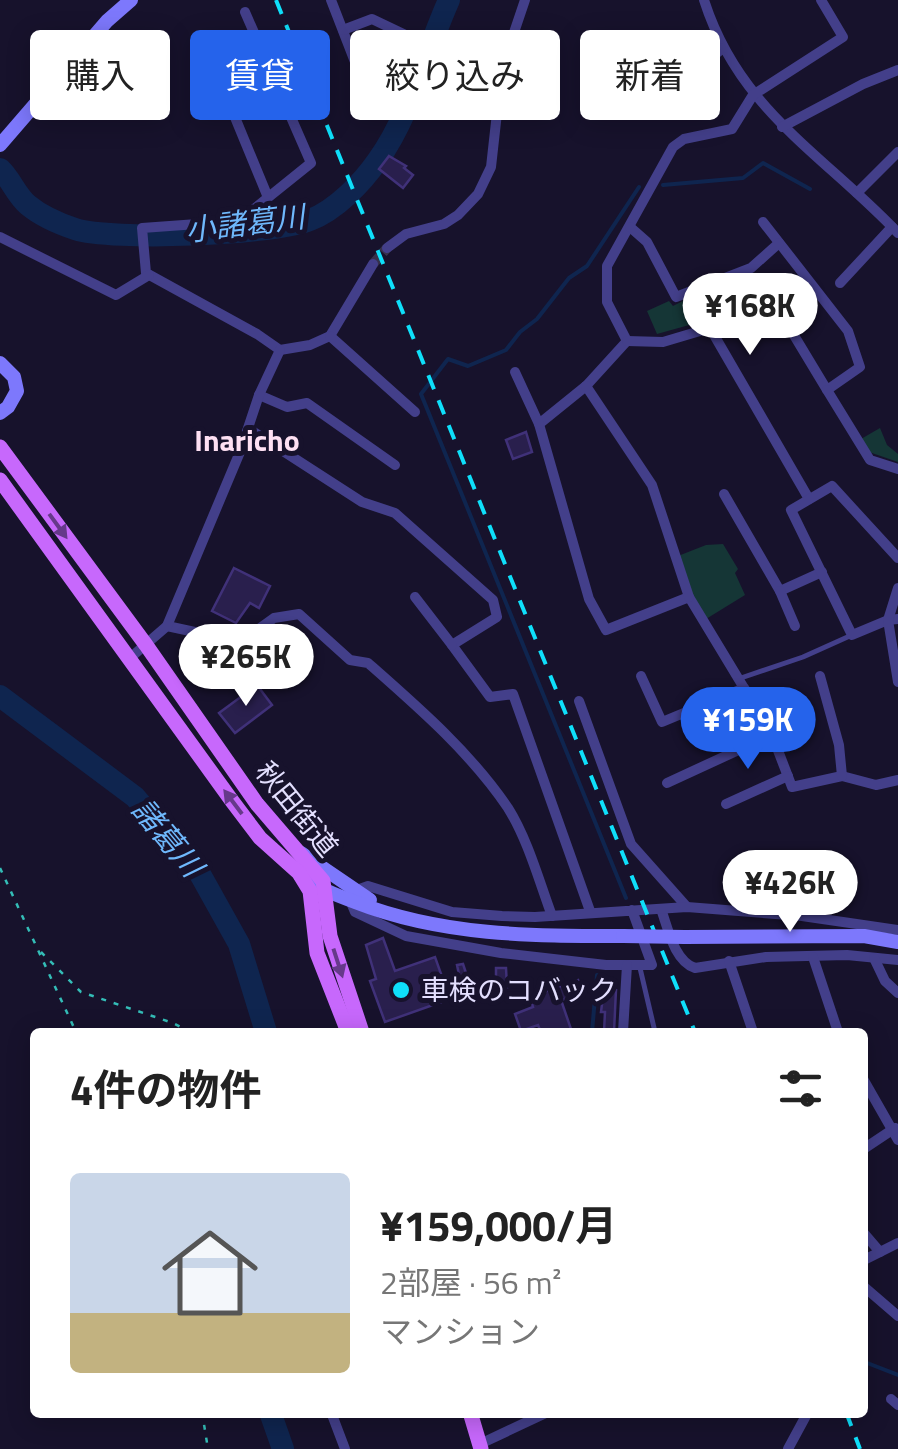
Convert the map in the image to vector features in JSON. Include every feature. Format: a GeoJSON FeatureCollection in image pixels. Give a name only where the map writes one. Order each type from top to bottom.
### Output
{"type":"FeatureCollection","features":[{"type":"Feature","properties":{"kind":"main road","name":"秋田街道"},"geometry":{"type":"LineString","coordinates":[[0,447],[146,645],[256,804],[318,873],[326,891],[334,950],[361,1028]]}},
{"type":"Feature","properties":{"kind":"main road","name":"秋田街道"},"geometry":{"type":"LineString","coordinates":[[0,480],[241,814],[298,873],[310,892],[317,953],[346,1028]]}},
{"type":"Feature","properties":{"kind":"main road"},"geometry":{"type":"LineString","coordinates":[[472,1418],[480,1447]]}},
{"type":"Feature","properties":{"kind":"street"},"geometry":{"type":"LineString","coordinates":[[0,145],[107,21],[131,0]]}},
{"type":"Feature","properties":{"kind":"street"},"geometry":{"type":"LineString","coordinates":[[331,0],[350,48]]}},
{"type":"Feature","properties":{"kind":"street"},"geometry":{"type":"LineString","coordinates":[[514,30],[525,0]]}},
{"type":"Feature","properties":{"kind":"street"},"geometry":{"type":"LineString","coordinates":[[704,0],[724,48],[753,95],[782,128],[895,230],[840,283]]}},
{"type":"Feature","properties":{"kind":"street"},"geometry":{"type":"LineString","coordinates":[[627,341],[607,302],[607,266],[673,146],[684,139],[732,129],[753,95],[842,37],[820,0]]}},
{"type":"Feature","properties":{"kind":"street"},"geometry":{"type":"LineString","coordinates":[[245,12],[253,30]]}},
{"type":"Feature","properties":{"kind":"street"},"geometry":{"type":"LineString","coordinates":[[343,30],[372,19],[393,30]]}},
{"type":"Feature","properties":{"kind":"street"},"geometry":{"type":"LineString","coordinates":[[720,51],[724,48]]}},
{"type":"Feature","properties":{"kind":"street"},"geometry":{"type":"LineString","coordinates":[[782,128],[863,84],[898,70]]}},
{"type":"Feature","properties":{"kind":"street"},"geometry":{"type":"LineString","coordinates":[[236,120],[267,195]]}},
{"type":"Feature","properties":{"kind":"street"},"geometry":{"type":"LineString","coordinates":[[293,120],[311,162],[239,221],[142,228],[146,273],[280,350],[310,345],[330,336],[373,264]]}},
{"type":"Feature","properties":{"kind":"street"},"geometry":{"type":"LineString","coordinates":[[387,248],[406,234],[458,216],[478,194],[491,167],[497,120]]}},
{"type":"Feature","properties":{"kind":"street"},"geometry":{"type":"LineString","coordinates":[[857,193],[898,152]]}},
{"type":"Feature","properties":{"kind":"street"},"geometry":{"type":"LineString","coordinates":[[763,222],[848,332],[860,367],[827,390]]}},
{"type":"Feature","properties":{"kind":"street"},"geometry":{"type":"LineString","coordinates":[[630,226],[647,242],[676,297],[751,268],[779,243]]}},
{"type":"Feature","properties":{"kind":"street"},"geometry":{"type":"LineString","coordinates":[[0,237],[116,295],[149,275]]}},
{"type":"Feature","properties":{"kind":"street"},"geometry":{"type":"LineString","coordinates":[[539,424],[586,386],[627,341],[663,342],[710,328],[809,500]]}},
{"type":"Feature","properties":{"kind":"street"},"geometry":{"type":"LineString","coordinates":[[792,332],[870,460],[898,469]]}},
{"type":"Feature","properties":{"kind":"street"},"geometry":{"type":"LineString","coordinates":[[330,336],[415,412]]}},
{"type":"Feature","properties":{"kind":"street"},"geometry":{"type":"LineString","coordinates":[[130,658],[167,626],[280,350]]}},
{"type":"Feature","properties":{"kind":"street"},"geometry":{"type":"LineString","coordinates":[[0,363],[14,377],[17,391],[0,413]]}},
{"type":"Feature","properties":{"kind":"street"},"geometry":{"type":"LineString","coordinates":[[515,372],[539,424],[589,599],[606,630],[689,597]]}},
{"type":"Feature","properties":{"kind":"street"},"geometry":{"type":"LineString","coordinates":[[586,386],[652,485],[689,597],[741,684],[764,714],[792,786],[842,776],[876,785],[898,780]]}},
{"type":"Feature","properties":{"kind":"street"},"geometry":{"type":"LineString","coordinates":[[259,395],[286,407],[307,403],[395,464]]}},
{"type":"Feature","properties":{"kind":"street"},"geometry":{"type":"LineString","coordinates":[[249,429],[362,502],[395,513],[493,600],[496,616],[452,645]]}},
{"type":"Feature","properties":{"kind":"street"},"geometry":{"type":"LineString","coordinates":[[893,620],[852,635],[791,510],[832,486],[898,558]]}},
{"type":"Feature","properties":{"kind":"street"},"geometry":{"type":"LineString","coordinates":[[724,494],[780,591],[795,626]]}},
{"type":"Feature","properties":{"kind":"street"},"geometry":{"type":"LineString","coordinates":[[780,591],[822,572]]}},
{"type":"Feature","properties":{"kind":"street"},"geometry":{"type":"LineString","coordinates":[[898,588],[893,620],[898,682]]}},
{"type":"Feature","properties":{"kind":"street"},"geometry":{"type":"LineString","coordinates":[[416,597],[490,697],[513,694],[590,912]]}},
{"type":"Feature","properties":{"kind":"street"},"geometry":{"type":"LineString","coordinates":[[167,626],[240,642],[274,618],[299,614],[350,660],[368,663],[458,748],[496,792],[510,812],[552,916]]}},
{"type":"Feature","properties":{"kind":"street"},"geometry":{"type":"LineString","coordinates":[[641,676],[662,722],[741,684]]}},
{"type":"Feature","properties":{"kind":"street"},"geometry":{"type":"LineString","coordinates":[[820,676],[839,745],[842,776]]}},
{"type":"Feature","properties":{"kind":"street"},"geometry":{"type":"LineString","coordinates":[[579,701],[631,844],[686,906]]}},
{"type":"Feature","properties":{"kind":"street"},"geometry":{"type":"LineString","coordinates":[[667,783],[772,734]]}},
{"type":"Feature","properties":{"kind":"street"},"geometry":{"type":"LineString","coordinates":[[726,804],[788,776]]}},
{"type":"Feature","properties":{"kind":"street"},"geometry":{"type":"LineString","coordinates":[[298,851],[328,869],[352,896],[355,912],[406,936],[501,953],[652,965],[632,910]]}},
{"type":"Feature","properties":{"kind":"street"},"geometry":{"type":"LineString","coordinates":[[298,873],[326,891],[352,896],[400,920],[493,934],[864,936],[898,942]]}},
{"type":"Feature","properties":{"kind":"street"},"geometry":{"type":"LineString","coordinates":[[328,917],[334,904],[368,886],[452,912],[536,918],[686,906],[802,916],[898,930]]}},
{"type":"Feature","properties":{"kind":"street"},"geometry":{"type":"LineString","coordinates":[[312,910],[326,891]]}},
{"type":"Feature","properties":{"kind":"street"},"geometry":{"type":"LineString","coordinates":[[660,908],[680,957],[687,966],[695,968],[729,960],[847,955],[898,960]]}},
{"type":"Feature","properties":{"kind":"street"},"geometry":{"type":"LineString","coordinates":[[813,957],[837,1028]]}},
{"type":"Feature","properties":{"kind":"street"},"geometry":{"type":"LineString","coordinates":[[874,958],[885,981],[898,993]]}},
{"type":"Feature","properties":{"kind":"street"},"geometry":{"type":"LineString","coordinates":[[729,960],[752,1028]]}},
{"type":"Feature","properties":{"kind":"street"},"geometry":{"type":"LineString","coordinates":[[623,1028],[627,965]]}},
{"type":"Feature","properties":{"kind":"street"},"geometry":{"type":"LineString","coordinates":[[868,1086],[895,1128],[898,1140]]}},
{"type":"Feature","properties":{"kind":"street"},"geometry":{"type":"LineString","coordinates":[[868,1146],[895,1128]]}},
{"type":"Feature","properties":{"kind":"street"},"geometry":{"type":"LineString","coordinates":[[868,1238],[880,1252]]}},
{"type":"Feature","properties":{"kind":"street"},"geometry":{"type":"LineString","coordinates":[[868,1257],[898,1243]]}},
{"type":"Feature","properties":{"kind":"street"},"geometry":{"type":"LineString","coordinates":[[868,1290],[898,1316]]}},
{"type":"Feature","properties":{"kind":"street"},"geometry":{"type":"LineString","coordinates":[[332,1418],[344,1449]]}},
{"type":"Feature","properties":{"kind":"street"},"geometry":{"type":"LineString","coordinates":[[480,1447],[536,1418]]}},
{"type":"Feature","properties":{"kind":"street"},"geometry":{"type":"LineString","coordinates":[[788,1449],[805,1418]]}},
{"type":"Feature","properties":{"kind":"lane"},"geometry":{"type":"LineString","coordinates":[[741,684],[852,635]]}},
{"type":"Feature","properties":{"kind":"lane"},"geometry":{"type":"LineString","coordinates":[[640,965],[654,1028]]}},
{"type":"Feature","properties":{"kind":"path"},"geometry":{"type":"LineString","coordinates":[[0,868],[74,1028]]}},
{"type":"Feature","properties":{"kind":"path"},"geometry":{"type":"LineString","coordinates":[[40,951],[80,992],[182,1028]]}},
{"type":"Feature","properties":{"kind":"path"},"geometry":{"type":"LineString","coordinates":[[203,1418],[208,1449]]}},
{"type":"Feature","properties":{"kind":"green space"},"geometry":{"type":"Polygon","coordinates":[[[689,298],[700,322],[657,334],[647,311],[669,301],[673,306],[689,298]]]}},
{"type":"Feature","properties":{"kind":"green space"},"geometry":{"type":"Polygon","coordinates":[[[880,428],[887,445],[898,454],[898,462],[869,452],[861,439],[880,428]]]}},
{"type":"Feature","properties":{"kind":"green space"},"geometry":{"type":"Polygon","coordinates":[[[723,544],[738,569],[735,573],[745,595],[706,619],[691,596],[678,556],[706,545],[723,544]]]}},
{"type":"Feature","properties":{"kind":"building"},"geometry":{"type":"Polygon","coordinates":[[[389,156],[413,175],[403,188],[379,169],[389,156]]]}},
{"type":"Feature","properties":{"kind":"building"},"geometry":{"type":"Polygon","coordinates":[[[526,432],[532,452],[513,459],[506,440],[526,432]]]}},
{"type":"Feature","properties":{"kind":"building"},"geometry":{"type":"Polygon","coordinates":[[[234,568],[270,586],[259,608],[250,603],[236,623],[212,611],[234,568]]]}},
{"type":"Feature","properties":{"kind":"building"},"geometry":{"type":"Polygon","coordinates":[[[228,648],[244,668],[227,680],[212,659],[228,648]]]}},
{"type":"Feature","properties":{"kind":"building"},"geometry":{"type":"Polygon","coordinates":[[[257,685],[272,705],[235,733],[219,713],[257,685]]]}},
{"type":"Feature","properties":{"kind":"building"},"geometry":{"type":"Polygon","coordinates":[[[383,938],[395,971],[435,957],[450,999],[385,1022],[370,981],[376,979],[366,945],[383,938]]]}},
{"type":"Feature","properties":{"kind":"building"},"geometry":{"type":"Polygon","coordinates":[[[463,964],[472,991],[463,994],[457,965],[463,964]]]}},
{"type":"Feature","properties":{"kind":"building"},"geometry":{"type":"Polygon","coordinates":[[[496,968],[506,968],[507,987],[496,986],[496,968]]]}},
{"type":"Feature","properties":{"kind":"building"},"geometry":{"type":"Polygon","coordinates":[[[578,980],[583,993],[561,1000],[571,1028],[520,1028],[515,1014],[533,1007],[530,997],[578,980]]]}},
{"type":"Feature","properties":{"kind":"building"},"geometry":{"type":"Polygon","coordinates":[[[604,988],[616,990],[614,1028],[604,1028],[605,1012],[601,1012],[604,988]]]}},
{"type":"Feature","properties":{"kind":"waterway","name":"小諸葛川"},"geometry":{"type":"LineString","coordinates":[[0,169],[33,209],[63,225],[94,233],[230,233],[310,220],[348,195],[389,143],[449,0]]}},
{"type":"Feature","properties":{"kind":"waterway"},"geometry":{"type":"LineString","coordinates":[[663,185],[743,178],[763,163],[810,189]]}},
{"type":"Feature","properties":{"kind":"waterway"},"geometry":{"type":"LineString","coordinates":[[626,898],[421,394],[448,359],[468,366],[506,350],[569,278],[587,266],[639,187]]}},
{"type":"Feature","properties":{"kind":"waterway","name":"諸葛川"},"geometry":{"type":"LineString","coordinates":[[0,696],[135,797],[200,874],[239,944],[265,1028]]}},
{"type":"Feature","properties":{"kind":"waterway"},"geometry":{"type":"LineString","coordinates":[[592,1028],[597,975]]}},
{"type":"Feature","properties":{"kind":"waterway"},"geometry":{"type":"LineString","coordinates":[[868,1363],[898,1375]]}},
{"type":"Feature","properties":{"kind":"waterway","name":"諸葛川"},"geometry":{"type":"LineString","coordinates":[[272,1418],[283,1449]]}},
{"type":"Feature","properties":{"kind":"tunnel"},"geometry":{"type":"LineString","coordinates":[[373,264],[387,248]]}},
{"type":"Feature","properties":{"kind":"railway"},"geometry":{"type":"LineString","coordinates":[[276,0],[693,1028]]}},
{"type":"Feature","properties":{"kind":"railway"},"geometry":{"type":"LineString","coordinates":[[848,1418],[860,1449]]}},
{"type":"Feature","properties":{"kind":"place","name":"車検のコバック"},"geometry":{"type":"Point","coordinates":[401,990]}},
{"type":"Feature","properties":{"kind":"district","name":"Inaricho"},"geometry":{"type":"Point","coordinates":[247,441]}}]}
